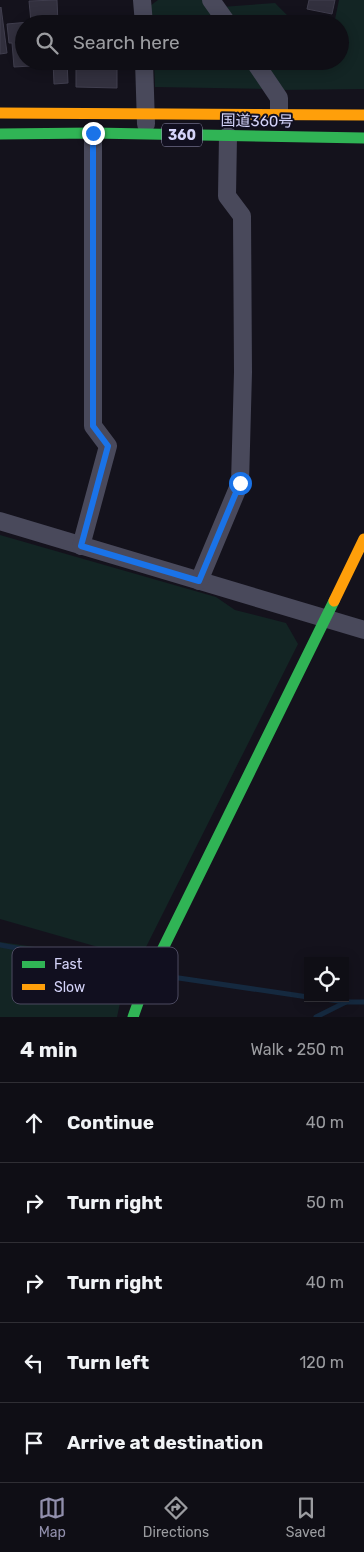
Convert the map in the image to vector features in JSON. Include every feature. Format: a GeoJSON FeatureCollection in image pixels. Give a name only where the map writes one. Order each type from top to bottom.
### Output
{"type":"FeatureCollection","features":[{"type":"Feature","properties":{"kind":"main road","name":"国道360号"},"geometry":{"type":"LineString","coordinates":[[0,113],[364,115]]}},
{"type":"Feature","properties":{"kind":"main road","name":"国道360号"},"geometry":{"type":"LineString","coordinates":[[0,134],[93,133],[364,138]]}},
{"type":"Feature","properties":{"kind":"main road"},"geometry":{"type":"LineString","coordinates":[[164,947],[364,539]]}},
{"type":"Feature","properties":{"kind":"main road"},"geometry":{"type":"LineString","coordinates":[[133,1017],[138,1004]]}},
{"type":"Feature","properties":{"kind":"street"},"geometry":{"type":"LineString","coordinates":[[142,0],[143,15]]}},
{"type":"Feature","properties":{"kind":"street"},"geometry":{"type":"LineString","coordinates":[[211,0],[222,15]]}},
{"type":"Feature","properties":{"kind":"street"},"geometry":{"type":"LineString","coordinates":[[144,70],[146,134]]}},
{"type":"Feature","properties":{"kind":"street"},"geometry":{"type":"LineString","coordinates":[[260,70],[279,98],[279,116]]}},
{"type":"Feature","properties":{"kind":"street"},"geometry":{"type":"LineString","coordinates":[[81,546],[108,446],[93,426],[93,133]]}},
{"type":"Feature","properties":{"kind":"street"},"geometry":{"type":"LineString","coordinates":[[199,581],[240,483],[244,372],[242,216],[227,196],[228,136]]}},
{"type":"Feature","properties":{"kind":"street"},"geometry":{"type":"LineString","coordinates":[[0,522],[364,630]]}},
{"type":"Feature","properties":{"kind":"shaded area"},"geometry":{"type":"Polygon","coordinates":[[[158,0],[205,0],[215,15],[150,15],[150,6],[158,0]]]}},
{"type":"Feature","properties":{"kind":"shaded area"},"geometry":{"type":"Polygon","coordinates":[[[339,0],[364,0],[364,89],[278,90],[265,70],[349,70],[349,15],[336,15],[339,0]]]}},
{"type":"Feature","properties":{"kind":"shaded area"},"geometry":{"type":"Polygon","coordinates":[[[275,3],[287,15],[227,15],[221,7],[275,3]]]}},
{"type":"Feature","properties":{"kind":"shaded area"},"geometry":{"type":"Polygon","coordinates":[[[154,70],[253,70],[265,89],[155,87],[154,70]]]}},
{"type":"Feature","properties":{"kind":"shaded area"},"geometry":{"type":"Polygon","coordinates":[[[0,535],[216,597],[235,610],[286,623],[298,644],[146,947],[98,947],[0,919],[0,535]]]}},
{"type":"Feature","properties":{"kind":"shaded area"},"geometry":{"type":"Polygon","coordinates":[[[0,942],[35,947],[12,947],[12,1004],[120,1004],[117,1017],[0,1017],[0,942]]]}},
{"type":"Feature","properties":{"kind":"building"},"geometry":{"type":"Polygon","coordinates":[[[57,0],[58,15],[30,15],[29,1],[57,0]]]}},
{"type":"Feature","properties":{"kind":"building"},"geometry":{"type":"Polygon","coordinates":[[[309,0],[335,0],[332,14],[307,9],[309,0]]]}},
{"type":"Feature","properties":{"kind":"building"},"geometry":{"type":"Polygon","coordinates":[[[0,8],[7,53],[0,54],[0,8]]]}},
{"type":"Feature","properties":{"kind":"building"},"geometry":{"type":"Polygon","coordinates":[[[15,23],[15,67],[12,43],[9,43],[7,24],[15,23]]]}},
{"type":"Feature","properties":{"kind":"building"},"geometry":{"type":"Polygon","coordinates":[[[53,70],[67,70],[68,83],[54,84],[53,70]]]}},
{"type":"Feature","properties":{"kind":"building"},"geometry":{"type":"Polygon","coordinates":[[[76,70],[117,70],[117,88],[76,87],[76,70]]]}},
{"type":"Feature","properties":{"kind":"waterway"},"geometry":{"type":"LineString","coordinates":[[0,945],[12,947]]}},
{"type":"Feature","properties":{"kind":"waterway"},"geometry":{"type":"LineString","coordinates":[[178,978],[304,996]]}},
{"type":"Feature","properties":{"kind":"waterway"},"geometry":{"type":"LineString","coordinates":[[316,1017],[346,1002]]}},
{"type":"Feature","properties":{"kind":"waterway"},"geometry":{"type":"LineString","coordinates":[[349,1002],[364,1002]]}},
{"type":"Feature","properties":{"kind":"traffic: fast"},"geometry":{"type":"LineString","coordinates":[[0,134],[93,133],[364,138]]}},
{"type":"Feature","properties":{"kind":"traffic: fast"},"geometry":{"type":"LineString","coordinates":[[164,947],[334,601]]}},
{"type":"Feature","properties":{"kind":"traffic: fast"},"geometry":{"type":"LineString","coordinates":[[133,1017],[138,1004]]}},
{"type":"Feature","properties":{"kind":"traffic: slow"},"geometry":{"type":"LineString","coordinates":[[0,113],[364,115]]}},
{"type":"Feature","properties":{"kind":"traffic: slow"},"geometry":{"type":"LineString","coordinates":[[334,601],[364,539]]}},
{"type":"Feature","properties":{"kind":"route"},"geometry":{"type":"LineString","coordinates":[[93,133],[93,426],[108,446],[81,546],[199,581],[240,483]]}}]}
